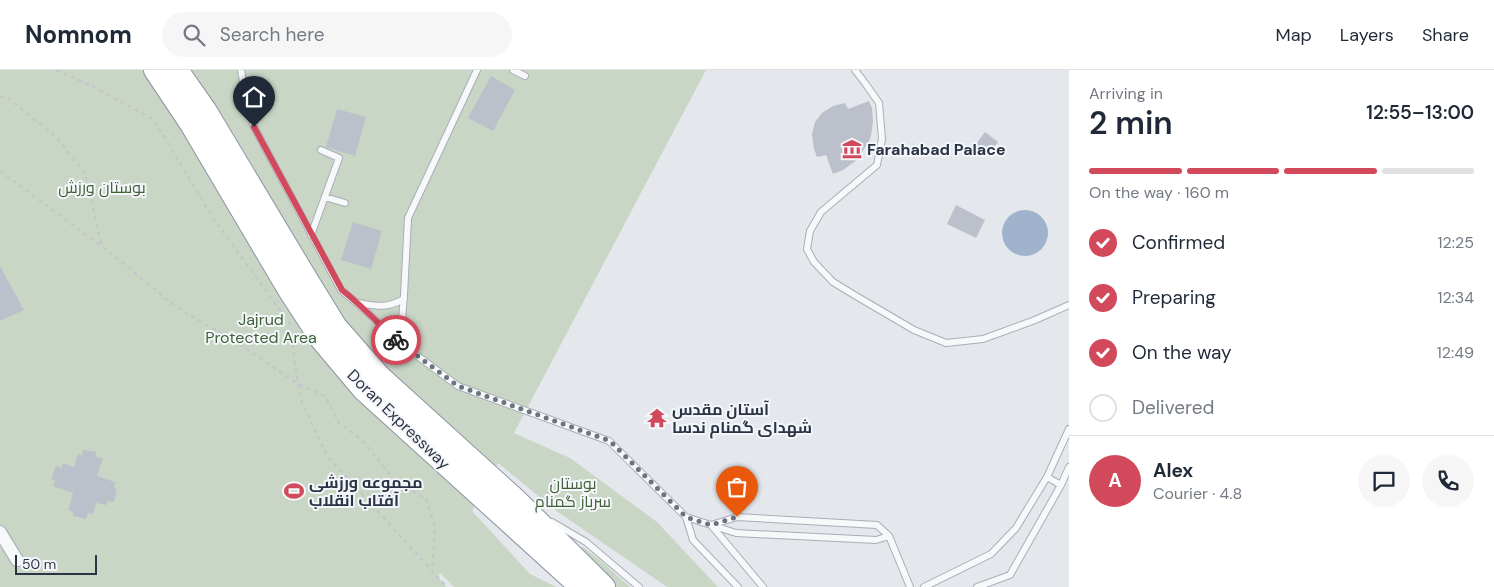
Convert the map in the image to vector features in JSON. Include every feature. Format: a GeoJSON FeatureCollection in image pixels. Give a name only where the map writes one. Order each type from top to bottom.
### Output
{"type":"FeatureCollection","features":[{"type":"Feature","properties":{"kind":"highway","name":"Doran Expressway"},"geometry":{"type":"LineString","coordinates":[[155,70],[192,124],[284,282],[321,339],[364,389],[581,587]]}},
{"type":"Feature","properties":{"kind":"highway","name":"Doran Expressway"},"geometry":{"type":"LineString","coordinates":[[178,70],[205,110],[336,327],[380,376],[517,501],[604,587]]}},
{"type":"Feature","properties":{"kind":"street"},"geometry":{"type":"LineString","coordinates":[[0,532],[17,560]]}},
{"type":"Feature","properties":{"kind":"lane"},"geometry":{"type":"LineString","coordinates":[[241,70],[246,100],[254,127],[342,290],[400,343],[458,386],[610,441],[686,517],[736,533],[876,540],[889,536]]}},
{"type":"Feature","properties":{"kind":"lane"},"geometry":{"type":"LineString","coordinates":[[400,343],[408,218],[477,70]]}},
{"type":"Feature","properties":{"kind":"lane"},"geometry":{"type":"LineString","coordinates":[[513,70],[525,76]]}},
{"type":"Feature","properties":{"kind":"lane"},"geometry":{"type":"LineString","coordinates":[[855,70],[879,103],[882,139],[877,165],[821,212],[810,231],[807,249],[814,262],[833,282],[914,330],[946,343],[983,339],[1069,305]]}},
{"type":"Feature","properties":{"kind":"lane"},"geometry":{"type":"LineString","coordinates":[[311,235],[338,158],[321,150]]}},
{"type":"Feature","properties":{"kind":"lane"},"geometry":{"type":"LineString","coordinates":[[325,197],[344,203]]}},
{"type":"Feature","properties":{"kind":"lane"},"geometry":{"type":"LineString","coordinates":[[358,303],[379,306],[392,305],[404,299]]}},
{"type":"Feature","properties":{"kind":"lane"},"geometry":{"type":"LineString","coordinates":[[924,587],[991,554],[1016,528],[1047,477],[1069,429]]}},
{"type":"Feature","properties":{"kind":"lane"},"geometry":{"type":"LineString","coordinates":[[977,587],[1010,575],[1061,485],[1069,467]]}},
{"type":"Feature","properties":{"kind":"lane"},"geometry":{"type":"LineString","coordinates":[[1047,477],[1061,485]]}},
{"type":"Feature","properties":{"kind":"lane"},"geometry":{"type":"LineString","coordinates":[[517,501],[586,542],[639,587]]}},
{"type":"Feature","properties":{"kind":"lane"},"geometry":{"type":"LineString","coordinates":[[686,517],[693,540],[738,587]]}},
{"type":"Feature","properties":{"kind":"lane"},"geometry":{"type":"LineString","coordinates":[[711,525],[737,517],[877,525],[889,536],[910,587]]}},
{"type":"Feature","properties":{"kind":"lane"},"geometry":{"type":"LineString","coordinates":[[711,525],[763,587]]}},
{"type":"Feature","properties":{"kind":"path"},"geometry":{"type":"LineString","coordinates":[[56,70],[96,88],[154,120],[213,218],[284,314]]}},
{"type":"Feature","properties":{"kind":"path"},"geometry":{"type":"LineString","coordinates":[[0,96],[9,99],[56,137],[85,173],[102,247]]}},
{"type":"Feature","properties":{"kind":"path"},"geometry":{"type":"LineString","coordinates":[[0,171],[102,247],[175,306],[244,347],[298,384],[325,396],[338,422],[362,441],[396,482],[426,499],[435,526],[432,570]]}},
{"type":"Feature","properties":{"kind":"path"},"geometry":{"type":"LineString","coordinates":[[289,322],[300,398],[327,456],[447,587]]}},
{"type":"Feature","properties":{"kind":"green space","name":"Jajrud Protected Area"},"geometry":{"type":"Polygon","coordinates":[[[0,70],[706,70],[514,433],[570,458],[657,522],[718,587],[667,587],[558,512],[498,463],[472,511],[530,574],[556,587],[454,587],[440,573],[438,577],[447,587],[0,587],[0,70]]]}},
{"type":"Feature","properties":{"kind":"green space"},"geometry":{"type":"Polygon","coordinates":[[[583,547],[630,587],[614,587],[584,553],[581,548],[583,547]]]}},
{"type":"Feature","properties":{"kind":"water"},"geometry":{"type":"Polygon","coordinates":[[[1025,210],[1038,214],[1044,220],[1048,233],[1044,246],[1038,252],[1025,256],[1012,252],[1006,246],[1002,233],[1006,220],[1012,214],[1025,210]]]}},
{"type":"Feature","properties":{"kind":"building"},"geometry":{"type":"Polygon","coordinates":[[[491,76],[515,90],[493,131],[468,118],[491,76]]]}},
{"type":"Feature","properties":{"kind":"building"},"geometry":{"type":"Polygon","coordinates":[[[869,101],[872,108],[873,121],[869,141],[854,162],[833,174],[826,155],[817,157],[814,149],[812,134],[815,122],[822,113],[833,106],[845,103],[848,109],[869,101]]]}},
{"type":"Feature","properties":{"kind":"building"},"geometry":{"type":"Polygon","coordinates":[[[337,109],[366,117],[355,156],[326,147],[337,109]]]}},
{"type":"Feature","properties":{"kind":"building"},"geometry":{"type":"Polygon","coordinates":[[[985,132],[998,142],[989,154],[976,144],[985,132]]]}},
{"type":"Feature","properties":{"kind":"building"},"geometry":{"type":"Polygon","coordinates":[[[956,205],[985,220],[976,238],[947,224],[956,205]]]}},
{"type":"Feature","properties":{"kind":"building"},"geometry":{"type":"Polygon","coordinates":[[[353,222],[382,231],[371,269],[341,260],[353,222]]]}},
{"type":"Feature","properties":{"kind":"building"},"geometry":{"type":"Polygon","coordinates":[[[0,266],[24,310],[0,321],[0,266]]]}},
{"type":"Feature","properties":{"kind":"building"},"geometry":{"type":"Polygon","coordinates":[[[83,450],[97,452],[95,457],[103,458],[97,476],[115,482],[114,488],[117,489],[114,502],[108,501],[106,505],[96,503],[93,514],[88,513],[86,519],[73,516],[73,512],[68,510],[73,493],[53,486],[55,480],[51,479],[56,466],[62,468],[63,463],[74,467],[78,454],[82,456],[83,450]]]}},
{"type":"Feature","properties":{"kind":"way so far"},"geometry":{"type":"LineString","coordinates":[[396,340],[458,386],[610,441],[686,517],[711,525],[737,517]]}},
{"type":"Feature","properties":{"kind":"place","name":"Farahabad Palace"},"geometry":{"type":"Point","coordinates":[852,149]}},
{"type":"Feature","properties":{"kind":"place","name":"آستان مقدس شهدای گمنام ندسا"},"geometry":{"type":"Point","coordinates":[657,418]}},
{"type":"Feature","properties":{"kind":"place","name":"مجموعه ورزشی آفتاب انقلاب"},"geometry":{"type":"Point","coordinates":[294,491]}},
{"type":"Feature","properties":{"kind":"route"},"geometry":{"type":"LineString","coordinates":[[254,127],[342,290],[396,340]]}},
{"type":"Feature","properties":{"kind":"park label","name":"بوستان ورزش"},"geometry":{"type":"Point","coordinates":[102,187]}},
{"type":"Feature","properties":{"kind":"park label","name":"بوستان سرباز گمنام"},"geometry":{"type":"Point","coordinates":[573,492]}}]}
